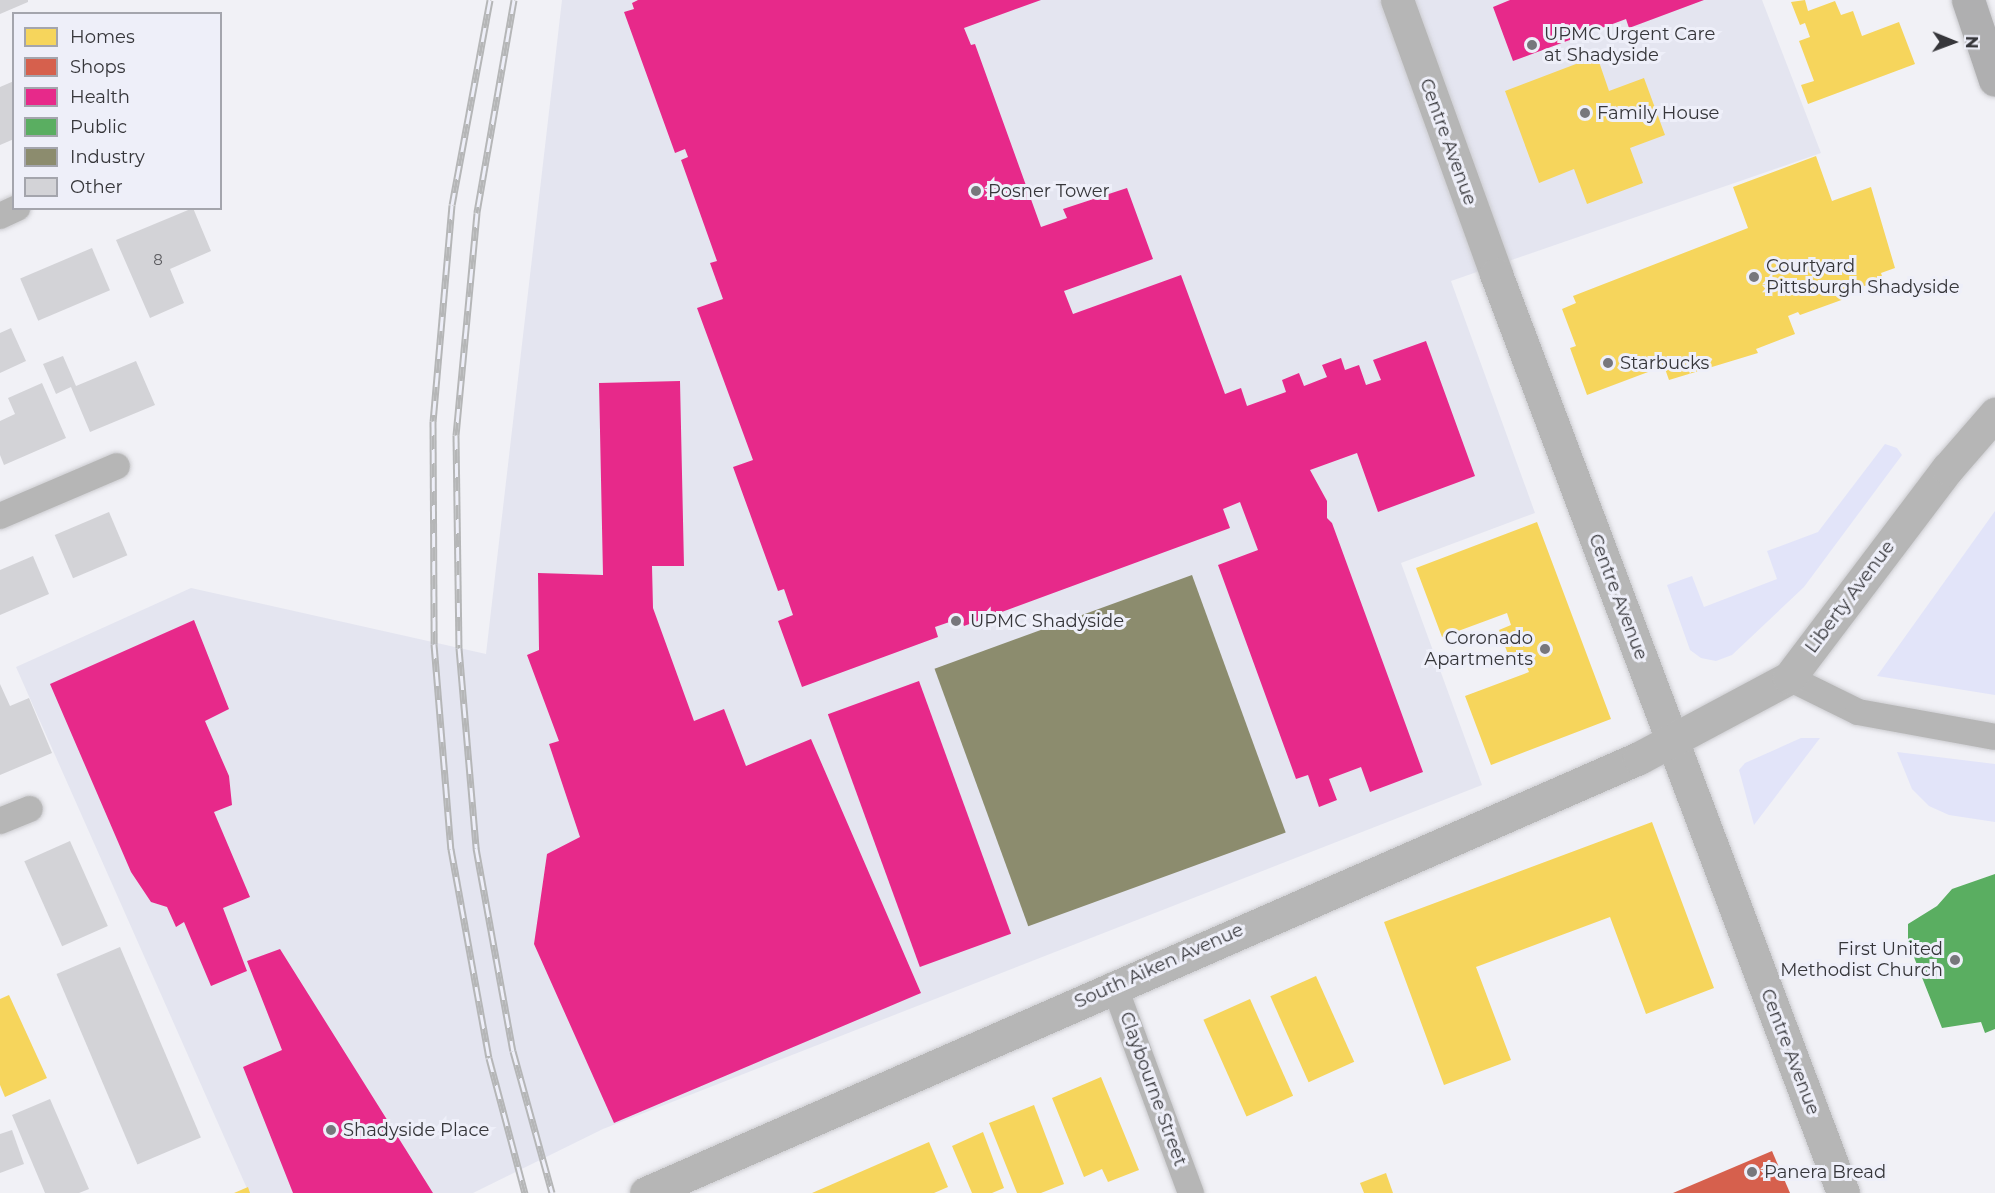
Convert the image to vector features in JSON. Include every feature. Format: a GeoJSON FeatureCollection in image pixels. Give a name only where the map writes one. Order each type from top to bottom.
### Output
{"type":"FeatureCollection","features":[{"type":"Feature","properties":{"kind":"main road","name":"Centre Avenue"},"geometry":{"type":"LineString","coordinates":[[1397,0],[1496,274],[1843,1193]]}},
{"type":"Feature","properties":{"kind":"main road"},"geometry":{"type":"LineString","coordinates":[[1968,0],[1995,80]]}},
{"type":"Feature","properties":{"kind":"main road","name":"Liberty Avenue"},"geometry":{"type":"LineString","coordinates":[[1673,741],[1789,678],[1948,468],[1995,414]]}},
{"type":"Feature","properties":{"kind":"main road","name":"South Aiken Avenue"},"geometry":{"type":"LineString","coordinates":[[656,1189],[1114,985],[1673,741]]}},
{"type":"Feature","properties":{"kind":"street"},"geometry":{"type":"LineString","coordinates":[[0,516],[117,466]]}},
{"type":"Feature","properties":{"kind":"street"},"geometry":{"type":"LineString","coordinates":[[1789,678],[1858,712],[1995,737]]}},
{"type":"Feature","properties":{"kind":"street"},"geometry":{"type":"LineString","coordinates":[[0,821],[30,809]]}},
{"type":"Feature","properties":{"kind":"street","name":"Claybourne Street"},"geometry":{"type":"LineString","coordinates":[[1114,985],[1191,1193]]}},
{"type":"Feature","properties":{"kind":"shaded area","name":"UPMC Shadyside"},"geometry":{"type":"Polygon","coordinates":[[[562,0],[1762,0],[1821,153],[1451,281],[1535,513],[1401,563],[1482,785],[603,1129],[473,1193],[249,1193],[16,667],[191,588],[486,654],[562,0]]]}},
{"type":"Feature","properties":{"kind":"shaded area"},"geometry":{"type":"Polygon","coordinates":[[[1885,444],[1897,448],[1902,455],[1804,587],[1732,655],[1716,661],[1701,658],[1690,650],[1667,585],[1692,576],[1704,607],[1777,579],[1767,551],[1818,532],[1885,444]]]}},
{"type":"Feature","properties":{"kind":"shaded area"},"geometry":{"type":"Polygon","coordinates":[[[1995,511],[1995,695],[1877,676],[1995,511]]]}},
{"type":"Feature","properties":{"kind":"shaded area"},"geometry":{"type":"Polygon","coordinates":[[[1801,738],[1820,738],[1754,825],[1739,770],[1745,763],[1801,738]]]}},
{"type":"Feature","properties":{"kind":"shaded area"},"geometry":{"type":"Polygon","coordinates":[[[1897,752],[1995,764],[1995,822],[1949,815],[1929,806],[1912,789],[1897,752]]]}},
{"type":"Feature","properties":{"kind":"building: Homes"},"geometry":{"type":"Polygon","coordinates":[[[1805,0],[1808,11],[1835,1],[1841,15],[1853,11],[1862,36],[1899,22],[1915,64],[1808,104],[1801,85],[1814,81],[1799,41],[1810,37],[1805,23],[1800,25],[1791,2],[1805,0]]]}},
{"type":"Feature","properties":{"kind":"building: Homes","name":"Family House"},"geometry":{"type":"Polygon","coordinates":[[[1597,56],[1609,91],[1644,78],[1665,135],[1630,148],[1643,183],[1587,204],[1574,169],[1539,183],[1505,91],[1597,56]]]}},
{"type":"Feature","properties":{"kind":"building: Homes","name":"Courtyard Pittsburgh Shadyside"},"geometry":{"type":"Polygon","coordinates":[[[1816,156],[1832,201],[1871,187],[1895,268],[1881,273],[1883,279],[1845,293],[1847,298],[1800,315],[1798,312],[1788,316],[1795,334],[1756,349],[1758,353],[1669,380],[1664,366],[1587,395],[1570,348],[1576,346],[1562,309],[1576,303],[1573,296],[1748,228],[1733,187],[1816,156]]]}},
{"type":"Feature","properties":{"kind":"building: Homes","name":"Coronado Apartments"},"geometry":{"type":"Polygon","coordinates":[[[1537,522],[1611,719],[1491,765],[1465,696],[1529,672],[1524,660],[1512,665],[1499,630],[1511,625],[1507,613],[1442,637],[1416,568],[1537,522]]]}},
{"type":"Feature","properties":{"kind":"building: Homes"},"geometry":{"type":"Polygon","coordinates":[[[1652,822],[1714,988],[1646,1014],[1610,917],[1476,967],[1511,1060],[1444,1085],[1384,922],[1652,822]]]}},
{"type":"Feature","properties":{"kind":"building: Homes"},"geometry":{"type":"Polygon","coordinates":[[[1316,976],[1354,1062],[1309,1082],[1270,996],[1316,976]]]}},
{"type":"Feature","properties":{"kind":"building: Homes"},"geometry":{"type":"Polygon","coordinates":[[[9,995],[47,1078],[5,1097],[0,1085],[0,999],[9,995]]]}},
{"type":"Feature","properties":{"kind":"building: Homes"},"geometry":{"type":"Polygon","coordinates":[[[1250,999],[1293,1096],[1247,1117],[1203,1020],[1250,999]]]}},
{"type":"Feature","properties":{"kind":"building: Homes"},"geometry":{"type":"Polygon","coordinates":[[[1101,1077],[1139,1170],[1108,1182],[1102,1169],[1084,1177],[1052,1098],[1101,1077]]]}},
{"type":"Feature","properties":{"kind":"building: Homes"},"geometry":{"type":"Polygon","coordinates":[[[1034,1105],[1064,1184],[1041,1193],[1017,1193],[989,1123],[1034,1105]]]}},
{"type":"Feature","properties":{"kind":"building: Homes"},"geometry":{"type":"Polygon","coordinates":[[[983,1132],[1004,1188],[992,1193],[972,1193],[952,1146],[983,1132]]]}},
{"type":"Feature","properties":{"kind":"building: Homes"},"geometry":{"type":"Polygon","coordinates":[[[929,1142],[948,1187],[934,1193],[812,1193],[929,1142]]]}},
{"type":"Feature","properties":{"kind":"building: Homes"},"geometry":{"type":"Polygon","coordinates":[[[1386,1173],[1393,1193],[1364,1193],[1360,1183],[1386,1173]]]}},
{"type":"Feature","properties":{"kind":"building: Homes"},"geometry":{"type":"Polygon","coordinates":[[[248,1187],[250,1193],[234,1193],[248,1187]]]}},
{"type":"Feature","properties":{"kind":"building: Shops","name":"Panera Bread"},"geometry":{"type":"Polygon","coordinates":[[[1772,1151],[1790,1193],[1673,1193],[1772,1151]]]}},
{"type":"Feature","properties":{"kind":"building: Health"},"geometry":{"type":"Polygon","coordinates":[[[638,0],[1041,0],[964,28],[971,45],[975,44],[1041,227],[1067,218],[1063,209],[1127,188],[1153,259],[1064,291],[1073,314],[1181,275],[1225,394],[1241,388],[1247,406],[1286,392],[1282,380],[1299,373],[1304,386],[1327,377],[1322,365],[1341,358],[1345,370],[1359,365],[1366,385],[1381,380],[1373,360],[1426,341],[1475,476],[1378,512],[1357,453],[1310,470],[1327,501],[1327,518],[1332,523],[1423,772],[1370,792],[1361,767],[1329,779],[1337,800],[1319,807],[1308,775],[1296,779],[1218,565],[1258,550],[1240,502],[1223,509],[1230,528],[964,626],[961,618],[935,627],[938,637],[802,687],[778,621],[793,615],[784,589],[778,591],[733,467],[753,460],[697,308],[723,299],[710,263],[717,261],[681,160],[688,157],[685,149],[675,153],[624,12],[634,9],[632,3],[638,0]]]}},
{"type":"Feature","properties":{"kind":"building: Health","name":"UPMC Urgent Care at Shadyside"},"geometry":{"type":"Polygon","coordinates":[[[1510,0],[1704,0],[1629,28],[1626,19],[1513,61],[1493,7],[1510,0]]]}},
{"type":"Feature","properties":{"kind":"building: Health"},"geometry":{"type":"Polygon","coordinates":[[[680,381],[684,566],[652,566],[653,608],[694,721],[724,709],[746,766],[811,739],[921,993],[614,1123],[534,944],[547,854],[580,837],[549,744],[559,741],[527,655],[539,650],[538,573],[603,575],[599,383],[680,381]]]}},
{"type":"Feature","properties":{"kind":"building: Health"},"geometry":{"type":"Polygon","coordinates":[[[194,620],[229,709],[205,721],[229,776],[232,805],[214,812],[250,897],[223,908],[247,971],[211,986],[184,922],[176,927],[167,907],[151,902],[131,872],[50,684],[194,620]]]}},
{"type":"Feature","properties":{"kind":"building: Health"},"geometry":{"type":"Polygon","coordinates":[[[919,681],[1011,934],[920,967],[828,714],[919,681]]]}},
{"type":"Feature","properties":{"kind":"building: Health","name":"Shadyside Place"},"geometry":{"type":"Polygon","coordinates":[[[280,949],[433,1193],[293,1193],[243,1067],[282,1050],[247,961],[280,949]]]}},
{"type":"Feature","properties":{"kind":"building: Public","name":"First United Methodist Church"},"geometry":{"type":"Polygon","coordinates":[[[1995,874],[1995,1029],[1985,1033],[1981,1022],[1942,1028],[1908,942],[1908,924],[1937,906],[1952,889],[1995,874]]]}},
{"type":"Feature","properties":{"kind":"building: Industry"},"geometry":{"type":"Polygon","coordinates":[[[1192,575],[1286,832],[1028,926],[935,669],[1192,575]]]}},
{"type":"Feature","properties":{"kind":"building: Other"},"geometry":{"type":"Polygon","coordinates":[[[0,0],[28,0],[28,2],[0,14],[0,0]]]}},
{"type":"Feature","properties":{"kind":"building: Other"},"geometry":{"type":"Polygon","coordinates":[[[12,82],[12,140],[0,145],[0,87],[12,82]]]}},
{"type":"Feature","properties":{"kind":"building: Other"},"geometry":{"type":"Polygon","coordinates":[[[188,210],[194,210],[211,251],[170,269],[184,303],[150,318],[116,240],[188,210]]]}},
{"type":"Feature","properties":{"kind":"building: Other"},"geometry":{"type":"Polygon","coordinates":[[[92,248],[110,290],[38,321],[20,278],[92,248]]]}},
{"type":"Feature","properties":{"kind":"building: Other"},"geometry":{"type":"Polygon","coordinates":[[[11,328],[26,361],[0,373],[0,333],[11,328]]]}},
{"type":"Feature","properties":{"kind":"building: Other"},"geometry":{"type":"Polygon","coordinates":[[[63,356],[76,386],[136,361],[155,405],[90,432],[71,387],[56,394],[43,364],[63,356]]]}},
{"type":"Feature","properties":{"kind":"building: Other"},"geometry":{"type":"Polygon","coordinates":[[[42,383],[66,438],[4,465],[0,455],[0,421],[15,414],[8,398],[42,383]]]}},
{"type":"Feature","properties":{"kind":"building: Other"},"geometry":{"type":"Polygon","coordinates":[[[109,512],[127,555],[73,578],[55,535],[109,512]]]}},
{"type":"Feature","properties":{"kind":"building: Other"},"geometry":{"type":"Polygon","coordinates":[[[33,556],[49,594],[0,615],[0,570],[33,556]]]}},
{"type":"Feature","properties":{"kind":"building: Other"},"geometry":{"type":"Polygon","coordinates":[[[0,684],[10,706],[29,698],[52,753],[0,775],[0,684]]]}},
{"type":"Feature","properties":{"kind":"building: Other"},"geometry":{"type":"Polygon","coordinates":[[[70,841],[108,926],[62,946],[24,861],[70,841]]]}},
{"type":"Feature","properties":{"kind":"building: Other"},"geometry":{"type":"Polygon","coordinates":[[[120,947],[201,1138],[137,1165],[56,974],[120,947]]]}},
{"type":"Feature","properties":{"kind":"building: Other"},"geometry":{"type":"Polygon","coordinates":[[[50,1099],[89,1189],[79,1193],[45,1193],[12,1115],[50,1099]]]}},
{"type":"Feature","properties":{"kind":"building: Other"},"geometry":{"type":"Polygon","coordinates":[[[12,1130],[24,1164],[0,1173],[0,1134],[12,1130]]]}},
{"type":"Feature","properties":{"kind":"railway"},"geometry":{"type":"LineString","coordinates":[[490,0],[452,205],[433,421],[434,644],[451,849],[489,1058],[525,1193]]}},
{"type":"Feature","properties":{"kind":"railway"},"geometry":{"type":"LineString","coordinates":[[514,0],[477,213],[456,435],[459,648],[476,848],[513,1051],[552,1193]]}},
{"type":"Feature","properties":{"kind":"place","name":"UPMC Urgent Care at Shadyside"},"geometry":{"type":"Point","coordinates":[1532,45]}},
{"type":"Feature","properties":{"kind":"place","name":"Family House"},"geometry":{"type":"Point","coordinates":[1585,113]}},
{"type":"Feature","properties":{"kind":"place","name":"Posner Tower"},"geometry":{"type":"Point","coordinates":[976,191]}},
{"type":"Feature","properties":{"kind":"place","name":"Courtyard Pittsburgh Shadyside"},"geometry":{"type":"Point","coordinates":[1754,277]}},
{"type":"Feature","properties":{"kind":"place","name":"Starbucks"},"geometry":{"type":"Point","coordinates":[1608,363]}},
{"type":"Feature","properties":{"kind":"place","name":"UPMC Shadyside"},"geometry":{"type":"Point","coordinates":[956,621]}},
{"type":"Feature","properties":{"kind":"place","name":"Coronado Apartments"},"geometry":{"type":"Point","coordinates":[1545,649]}},
{"type":"Feature","properties":{"kind":"place","name":"First United Methodist Church"},"geometry":{"type":"Point","coordinates":[1955,960]}},
{"type":"Feature","properties":{"kind":"place","name":"Shadyside Place"},"geometry":{"type":"Point","coordinates":[331,1130]}},
{"type":"Feature","properties":{"kind":"place","name":"Panera Bread"},"geometry":{"type":"Point","coordinates":[1752,1172]}}]}
